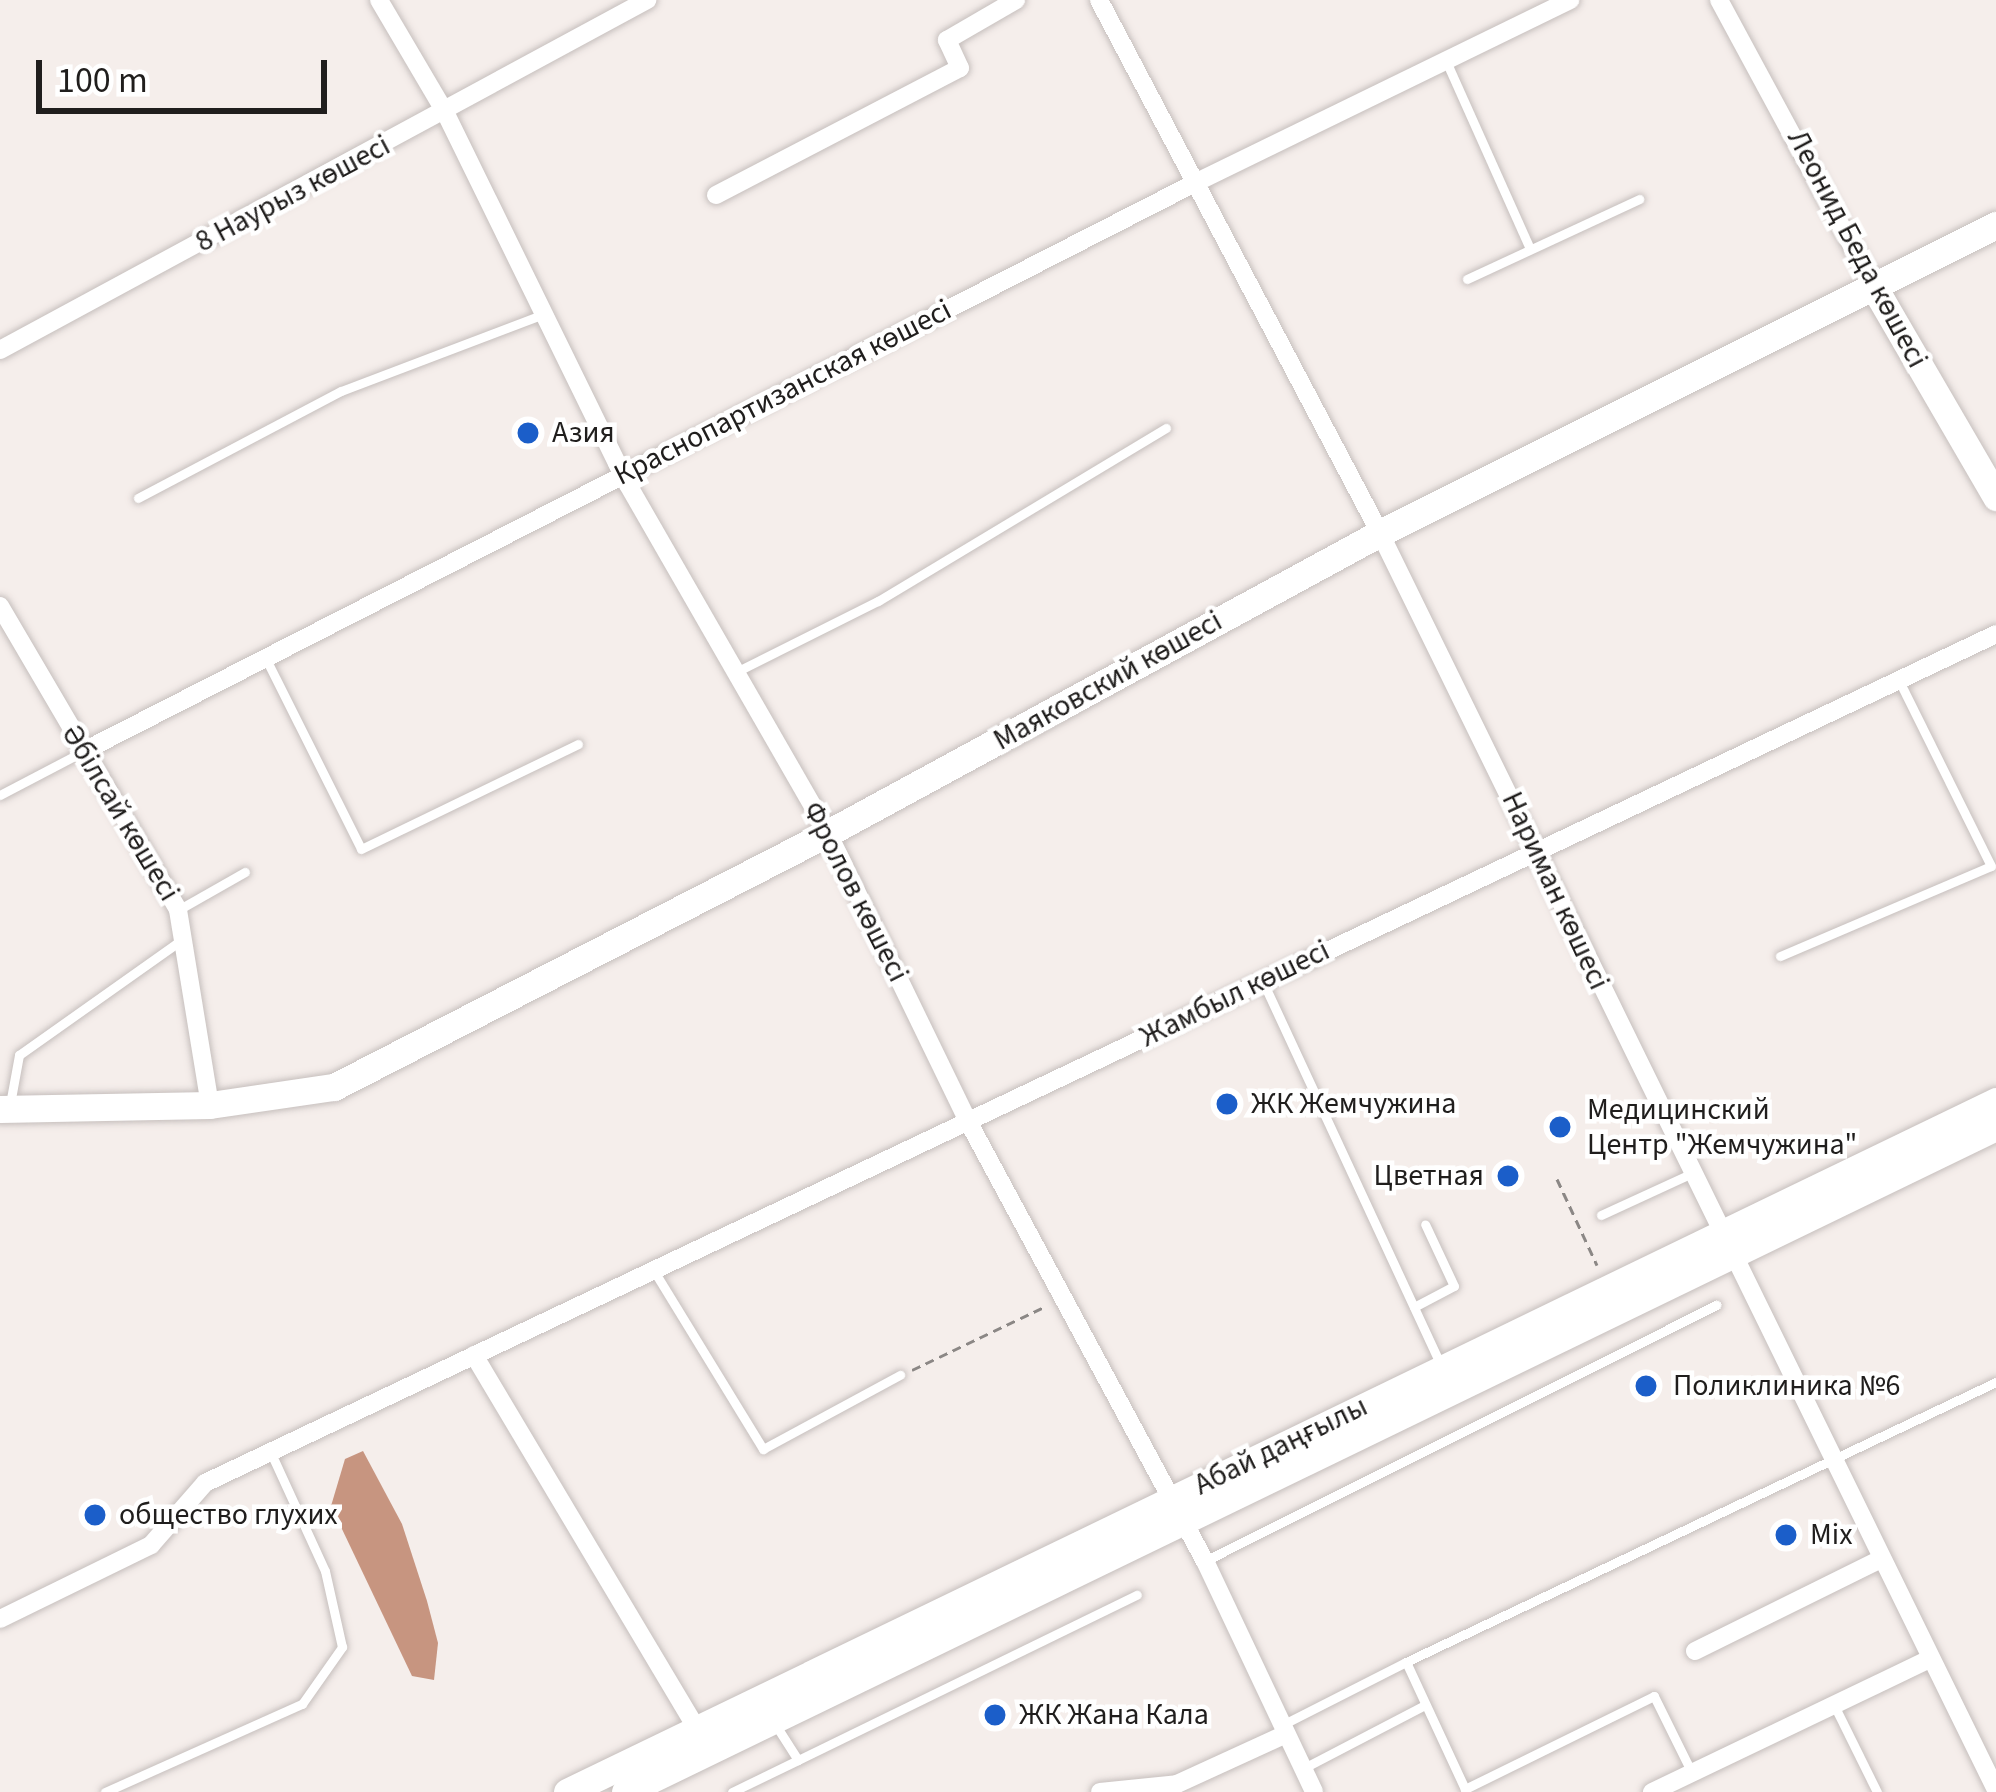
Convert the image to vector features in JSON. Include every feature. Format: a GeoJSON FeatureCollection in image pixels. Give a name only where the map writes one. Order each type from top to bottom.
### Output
{"type":"FeatureCollection","features":[{"type":"Feature","properties":{"kind":"main road","name":"Маяковский көшесі"},"geometry":{"type":"LineString","coordinates":[[5,1108],[210,1105],[334,1087],[828,833],[1380,533],[1996,225]]}},
{"type":"Feature","properties":{"kind":"main road","name":"Леонид Беда көшесі"},"geometry":{"type":"LineString","coordinates":[[1875,289],[1996,497]]}},
{"type":"Feature","properties":{"kind":"main road","name":"Абай даңғылы"},"geometry":{"type":"LineString","coordinates":[[567,1792],[1176,1510],[1723,1246],[1996,1101]]}},
{"type":"Feature","properties":{"kind":"main road","name":"Абай даңғылы"},"geometry":{"type":"LineString","coordinates":[[626,1792],[1442,1368],[1608,1289],[1723,1246],[1996,1127]]}},
{"type":"Feature","properties":{"kind":"street","name":"Фролов көшесі"},"geometry":{"type":"LineString","coordinates":[[379,0],[446,112],[623,476],[828,833],[969,1123],[1205,1561],[1314,1792]]}},
{"type":"Feature","properties":{"kind":"street","name":"8 Наурыз көшесі"},"geometry":{"type":"LineString","coordinates":[[0,350],[647,0]]}},
{"type":"Feature","properties":{"kind":"street"},"geometry":{"type":"LineString","coordinates":[[716,195],[960,68],[947,40],[1016,0]]}},
{"type":"Feature","properties":{"kind":"street","name":"Нариман көшесі"},"geometry":{"type":"LineString","coordinates":[[1099,0],[1380,533],[1536,848],[1688,1175],[1996,1790]]}},
{"type":"Feature","properties":{"kind":"street","name":"Краснопартизанская көшесі"},"geometry":{"type":"LineString","coordinates":[[82,752],[1193,184],[1571,0]]}},
{"type":"Feature","properties":{"kind":"street","name":"Леонид Беда көшесі"},"geometry":{"type":"LineString","coordinates":[[1719,0],[1875,289]]}},
{"type":"Feature","properties":{"kind":"street","name":"Әбілсай көшесі"},"geometry":{"type":"LineString","coordinates":[[0,606],[178,910],[188,936],[210,1105]]}},
{"type":"Feature","properties":{"kind":"street","name":"Жамбыл көшесі"},"geometry":{"type":"LineString","coordinates":[[0,1619],[151,1545],[205,1483],[969,1123],[1536,848],[1996,634]]}},
{"type":"Feature","properties":{"kind":"street"},"geometry":{"type":"LineString","coordinates":[[474,1355],[697,1729]]}},
{"type":"Feature","properties":{"kind":"street"},"geometry":{"type":"LineString","coordinates":[[1696,1651],[1879,1560]]}},
{"type":"Feature","properties":{"kind":"street"},"geometry":{"type":"LineString","coordinates":[[1652,1792],[1930,1659]]}},
{"type":"Feature","properties":{"kind":"street"},"geometry":{"type":"LineString","coordinates":[[1100,1792],[1177,1784],[1284,1730]]}},
{"type":"Feature","properties":{"kind":"lane"},"geometry":{"type":"LineString","coordinates":[[1446,61],[1530,249]]}},
{"type":"Feature","properties":{"kind":"lane"},"geometry":{"type":"LineString","coordinates":[[1467,279],[1639,199]]}},
{"type":"Feature","properties":{"kind":"lane"},"geometry":{"type":"LineString","coordinates":[[138,498],[341,391],[544,314]]}},
{"type":"Feature","properties":{"kind":"lane"},"geometry":{"type":"LineString","coordinates":[[736,672],[878,601],[1166,428]]}},
{"type":"Feature","properties":{"kind":"lane"},"geometry":{"type":"LineString","coordinates":[[266,659],[361,849],[578,744]]}},
{"type":"Feature","properties":{"kind":"lane"},"geometry":{"type":"LineString","coordinates":[[1780,956],[1991,866],[1898,680]]}},
{"type":"Feature","properties":{"kind":"lane","name":"Краснопартизанская көшесі"},"geometry":{"type":"LineString","coordinates":[[0,795],[82,752]]}},
{"type":"Feature","properties":{"kind":"lane"},"geometry":{"type":"LineString","coordinates":[[178,910],[245,872]]}},
{"type":"Feature","properties":{"kind":"lane"},"geometry":{"type":"LineString","coordinates":[[5,1108],[19,1055],[188,936]]}},
{"type":"Feature","properties":{"kind":"lane"},"geometry":{"type":"LineString","coordinates":[[1262,981],[1442,1368]]}},
{"type":"Feature","properties":{"kind":"lane"},"geometry":{"type":"LineString","coordinates":[[1601,1215],[1688,1175]]}},
{"type":"Feature","properties":{"kind":"lane"},"geometry":{"type":"LineString","coordinates":[[1414,1306],[1454,1286],[1425,1224]]}},
{"type":"Feature","properties":{"kind":"lane"},"geometry":{"type":"LineString","coordinates":[[654,1271],[763,1449],[900,1376]]}},
{"type":"Feature","properties":{"kind":"lane"},"geometry":{"type":"LineString","coordinates":[[1205,1561],[1716,1305]]}},
{"type":"Feature","properties":{"kind":"lane"},"geometry":{"type":"LineString","coordinates":[[1284,1730],[1406,1662],[1996,1382]]}},
{"type":"Feature","properties":{"kind":"lane"},"geometry":{"type":"LineString","coordinates":[[105,1792],[302,1704],[342,1647],[325,1570],[271,1452]]}},
{"type":"Feature","properties":{"kind":"lane"},"geometry":{"type":"LineString","coordinates":[[732,1792],[1137,1594]]}},
{"type":"Feature","properties":{"kind":"lane"},"geometry":{"type":"LineString","coordinates":[[1406,1662],[1465,1789],[1654,1696],[1692,1773]]}},
{"type":"Feature","properties":{"kind":"lane"},"geometry":{"type":"LineString","coordinates":[[1834,1705],[1877,1792]]}},
{"type":"Feature","properties":{"kind":"lane"},"geometry":{"type":"LineString","coordinates":[[1302,1769],[1425,1706]]}},
{"type":"Feature","properties":{"kind":"lane"},"geometry":{"type":"LineString","coordinates":[[772,1719],[798,1760]]}},
{"type":"Feature","properties":{"kind":"path"},"geometry":{"type":"LineString","coordinates":[[1558,1179],[1608,1289]]}},
{"type":"Feature","properties":{"kind":"path"},"geometry":{"type":"LineString","coordinates":[[900,1376],[1062,1298]]}},
{"type":"Feature","properties":{"kind":"shaded area"},"geometry":{"type":"Polygon","coordinates":[[[363,1451],[402,1524],[427,1601],[438,1643],[434,1680],[412,1676],[331,1506],[345,1459],[363,1451]]]}},
{"type":"Feature","properties":{"kind":"place","name":"Азия"},"geometry":{"type":"Point","coordinates":[528,433]}},
{"type":"Feature","properties":{"kind":"place","name":"ЖК Жемчужина"},"geometry":{"type":"Point","coordinates":[1227,1104]}},
{"type":"Feature","properties":{"kind":"place","name":"Медицинский Центр \"Жемчужина\""},"geometry":{"type":"Point","coordinates":[1560,1127]}},
{"type":"Feature","properties":{"kind":"place","name":"Цветная"},"geometry":{"type":"Point","coordinates":[1508,1176]}},
{"type":"Feature","properties":{"kind":"place","name":"Поликлиника №6"},"geometry":{"type":"Point","coordinates":[1646,1386]}},
{"type":"Feature","properties":{"kind":"place","name":"общество глухих"},"geometry":{"type":"Point","coordinates":[95,1515]}},
{"type":"Feature","properties":{"kind":"place","name":"Mix"},"geometry":{"type":"Point","coordinates":[1786,1535]}},
{"type":"Feature","properties":{"kind":"place","name":"ЖК Жана Кала"},"geometry":{"type":"Point","coordinates":[995,1715]}}]}
